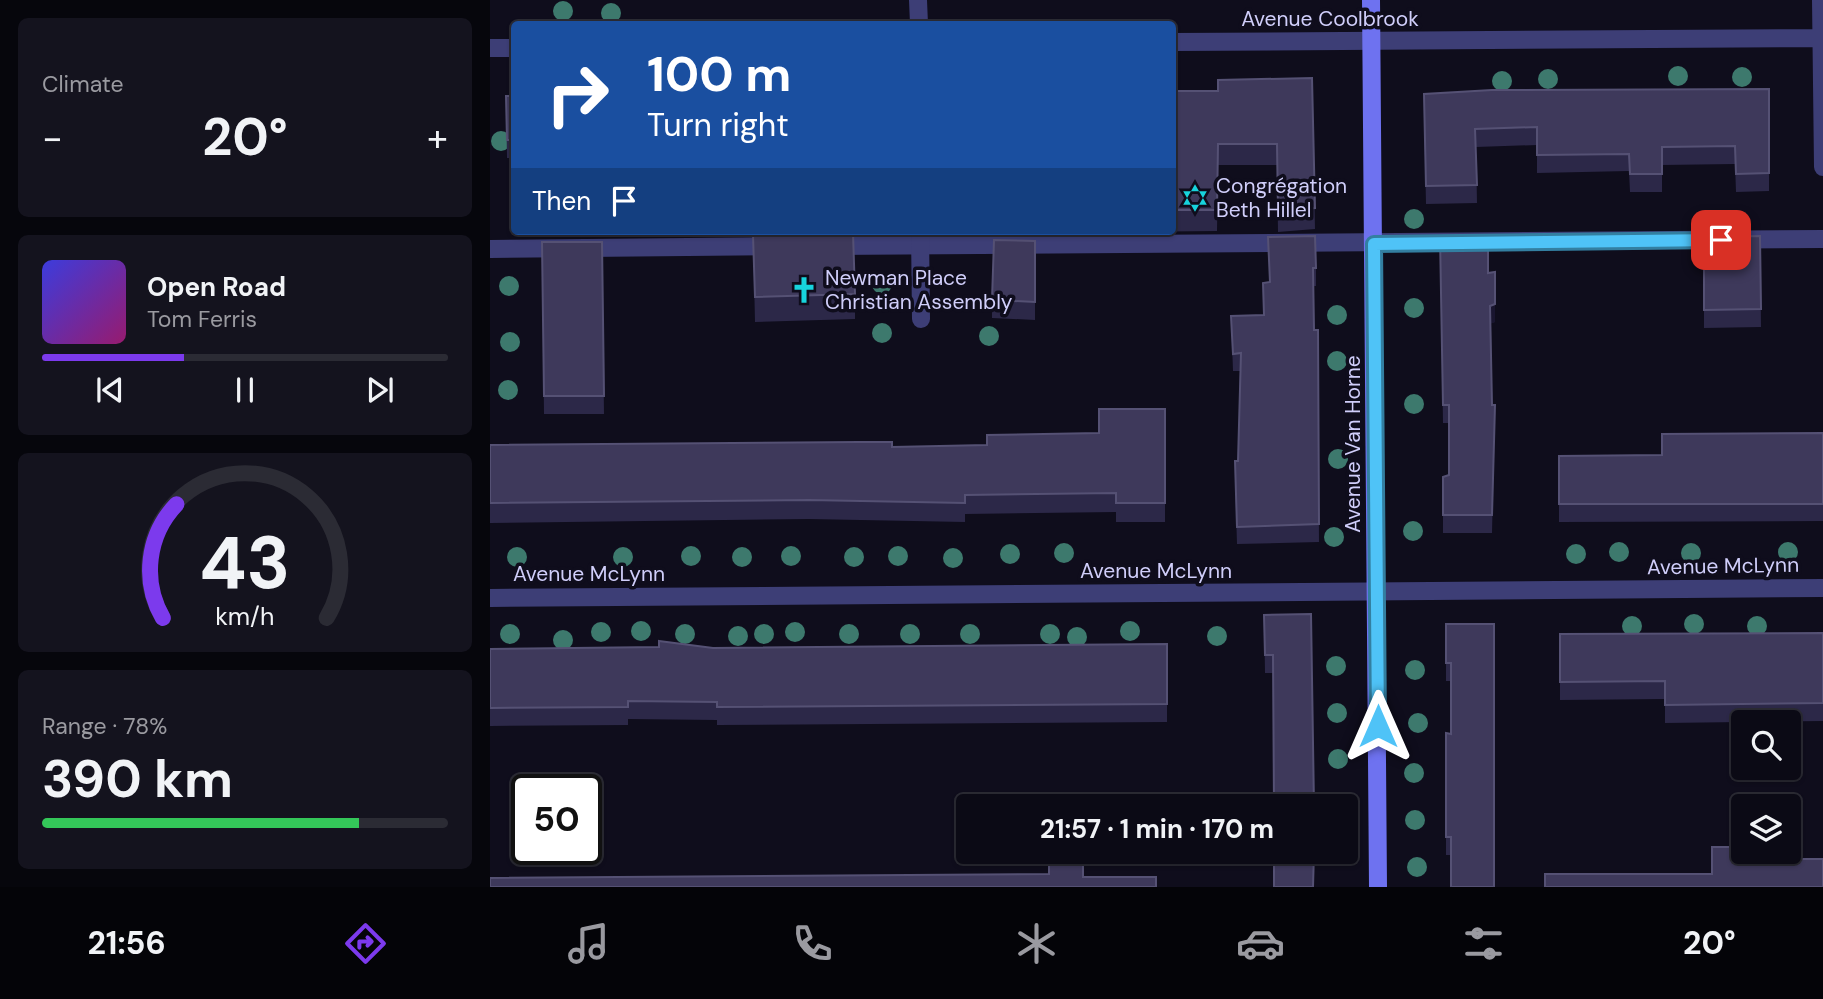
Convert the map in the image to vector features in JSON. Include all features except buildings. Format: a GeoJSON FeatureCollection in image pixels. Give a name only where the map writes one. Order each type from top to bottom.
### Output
{"type":"FeatureCollection","features":[{"type":"Feature","properties":{"kind":"main road","name":"Avenue Van Horne"},"geometry":{"type":"LineString","coordinates":[[1371,0],[1378,887]]}},
{"type":"Feature","properties":{"kind":"street"},"geometry":{"type":"LineString","coordinates":[[918,0],[919,21]]}},
{"type":"Feature","properties":{"kind":"street"},"geometry":{"type":"LineString","coordinates":[[1821,0],[1823,167]]}},
{"type":"Feature","properties":{"kind":"street","name":"Avenue Coolbrook"},"geometry":{"type":"LineString","coordinates":[[1176,42],[1822,38]]}},
{"type":"Feature","properties":{"kind":"street"},"geometry":{"type":"LineString","coordinates":[[490,48],[511,48]]}},
{"type":"Feature","properties":{"kind":"street"},"geometry":{"type":"LineString","coordinates":[[920,238],[921,319]]}},
{"type":"Feature","properties":{"kind":"street"},"geometry":{"type":"LineString","coordinates":[[490,249],[801,246],[920,238],[1374,244],[1823,239]]}},
{"type":"Feature","properties":{"kind":"street","name":"Avenue McLynn"},"geometry":{"type":"LineString","coordinates":[[490,598],[1823,588]]}},
{"type":"Feature","properties":{"kind":"place","name":"Congrégation Beth Hillel"},"geometry":{"type":"Point","coordinates":[1195,198]}},
{"type":"Feature","properties":{"kind":"place","name":"Newman Place Christian Assembly"},"geometry":{"type":"Point","coordinates":[804,290]}},
{"type":"Feature","properties":{"kind":"route"},"geometry":{"type":"LineString","coordinates":[[1378,726],[1374,244],[1721,240]]}}]}
